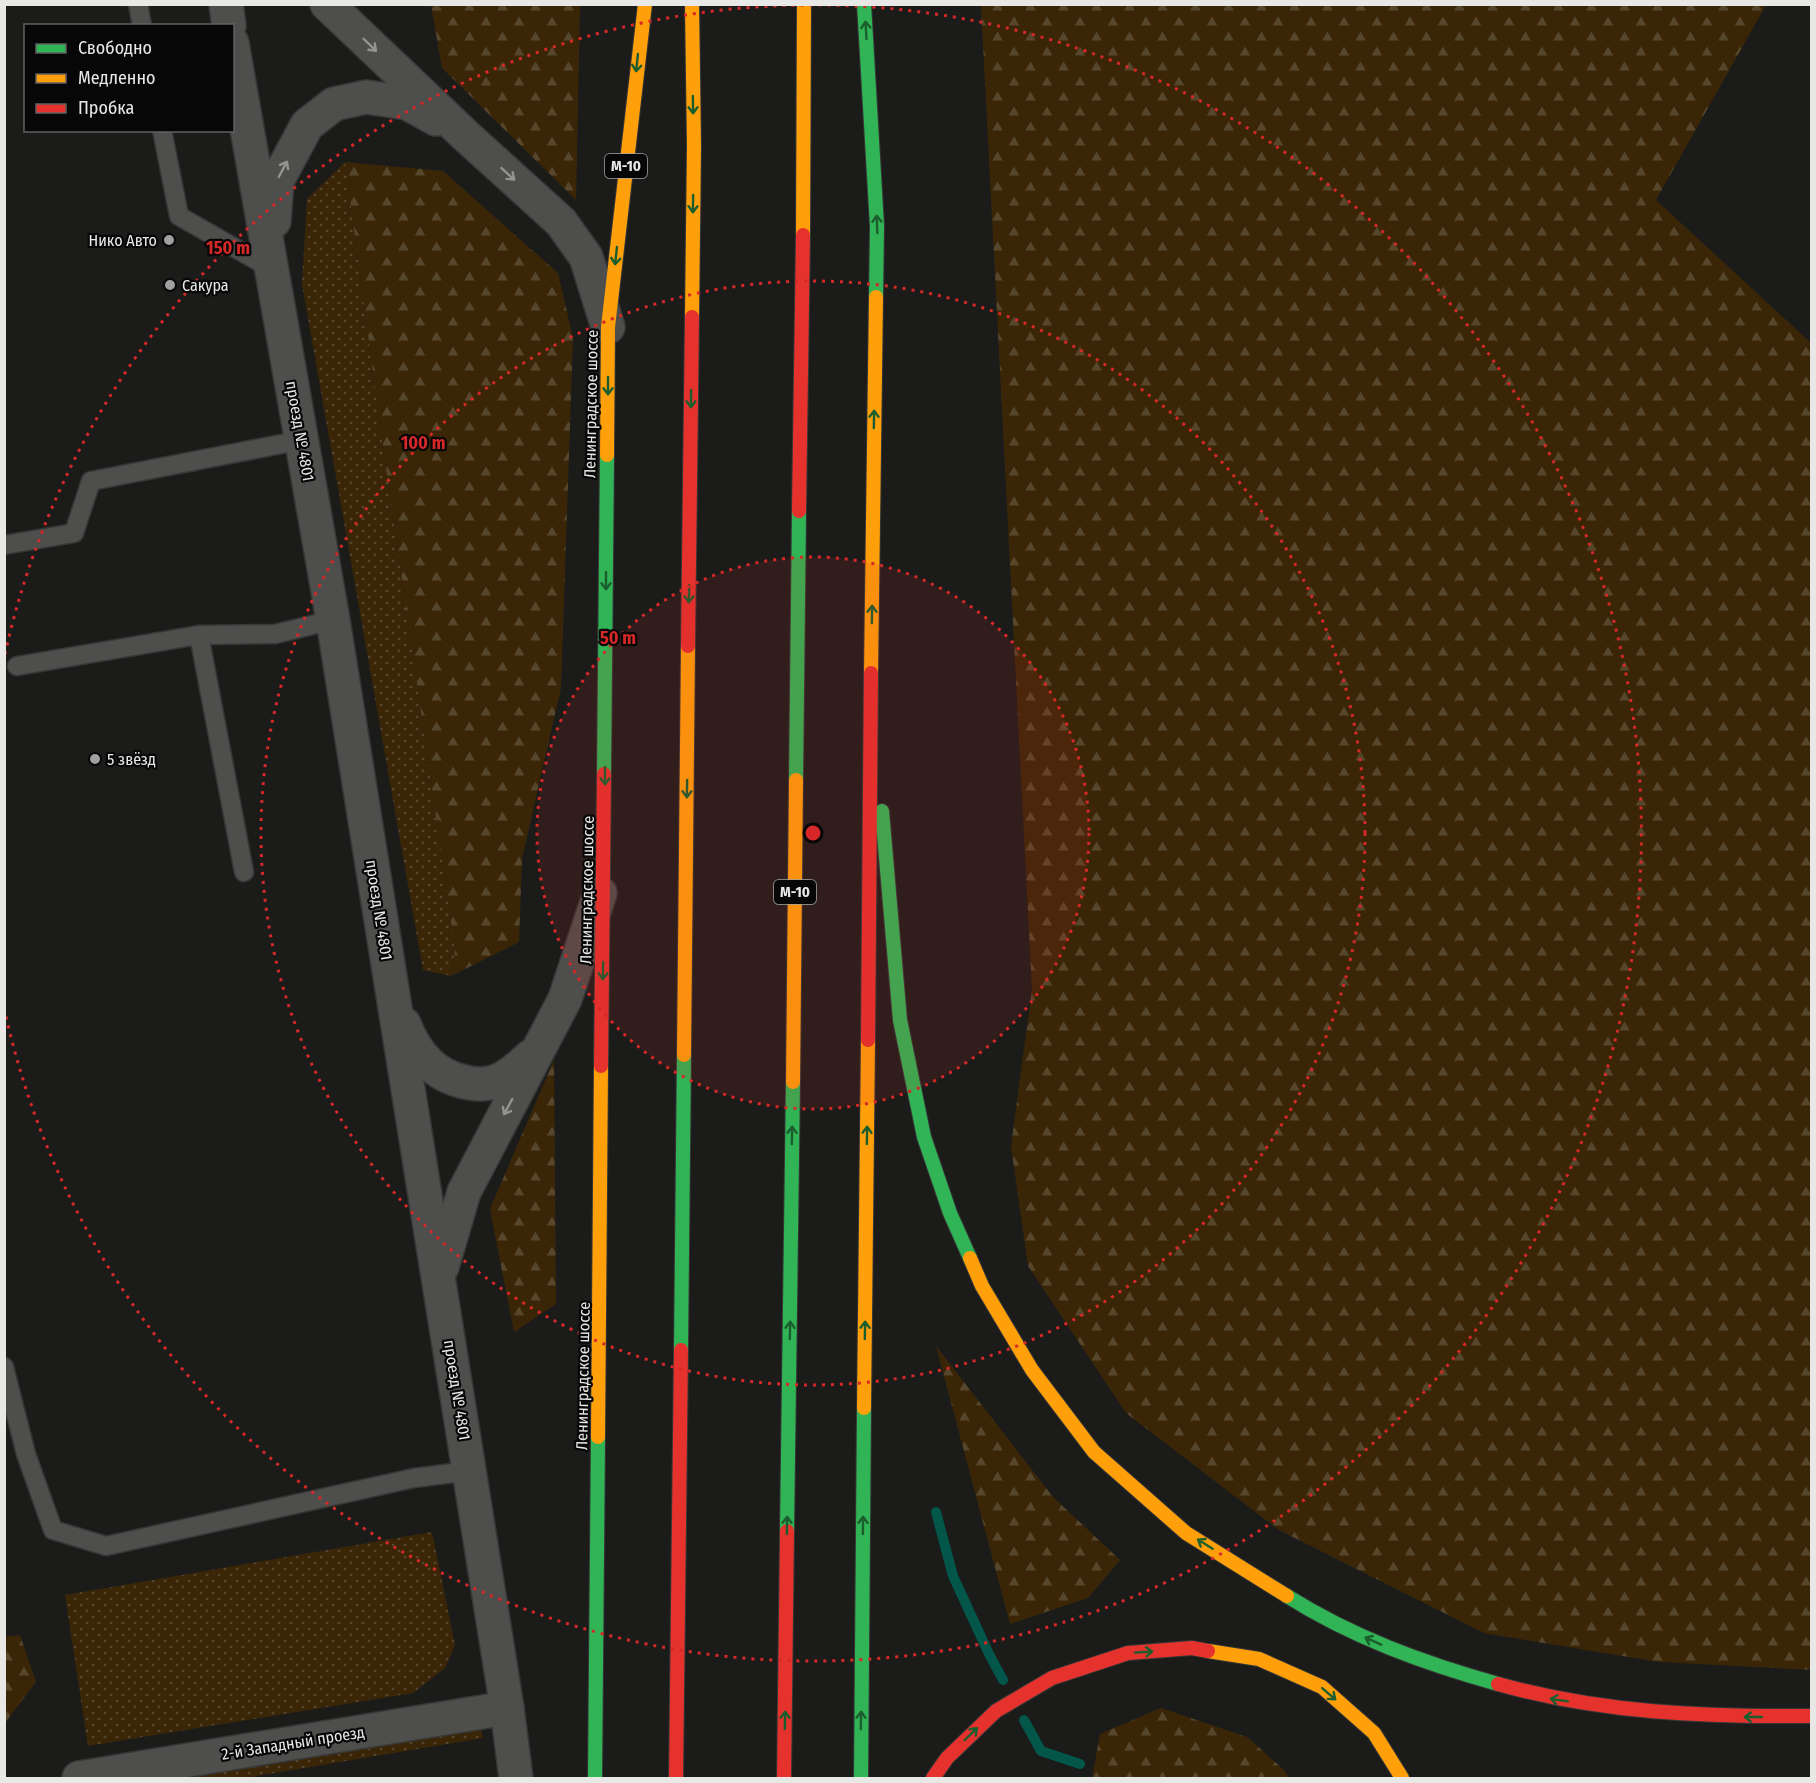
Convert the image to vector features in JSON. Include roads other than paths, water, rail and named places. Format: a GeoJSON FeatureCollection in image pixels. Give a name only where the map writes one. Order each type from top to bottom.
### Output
{"type":"FeatureCollection","features":[{"type":"Feature","properties":{"kind":"main road","name":"Ленинградское шоссе"},"geometry":{"type":"LineString","coordinates":[[595,1779],[608,327],[645,4]]}},
{"type":"Feature","properties":{"kind":"main road"},"geometry":{"type":"LineString","coordinates":[[676,1779],[694,158],[692,4]]}},
{"type":"Feature","properties":{"kind":"main road","name":"М-10"},"geometry":{"type":"LineString","coordinates":[[784,1779],[804,4]]}},
{"type":"Feature","properties":{"kind":"main road"},"geometry":{"type":"LineString","coordinates":[[861,1779],[877,226],[864,4]]}},
{"type":"Feature","properties":{"kind":"main road"},"geometry":{"type":"LineString","coordinates":[[871,673],[900,1020],[924,1137],[950,1213],[982,1286],[1032,1370],[1094,1452],[1186,1533],[1322,1618],[1385,1647],[1454,1672],[1544,1697],[1670,1714],[1727,1717],[1812,1716]]}},
{"type":"Feature","properties":{"kind":"main road"},"geometry":{"type":"LineString","coordinates":[[933,1779],[947,1758],[996,1711],[1052,1678],[1128,1653],[1192,1648],[1259,1659],[1322,1687],[1374,1733],[1402,1779]]}},
{"type":"Feature","properties":{"kind":"street"},"geometry":{"type":"LineString","coordinates":[[226,4],[230,24]]}},
{"type":"Feature","properties":{"kind":"street"},"geometry":{"type":"LineString","coordinates":[[327,4],[561,222],[586,257],[608,327]]}},
{"type":"Feature","properties":{"kind":"street","name":"проезд № 4801"},"geometry":{"type":"LineString","coordinates":[[234,55],[333,620],[439,1275],[507,1707],[516,1779]]}},
{"type":"Feature","properties":{"kind":"street"},"geometry":{"type":"LineString","coordinates":[[270,268],[277,181],[307,125],[334,104],[366,97],[407,103],[465,135]]}},
{"type":"Feature","properties":{"kind":"street"},"geometry":{"type":"LineString","coordinates":[[439,1275],[464,1192],[565,999],[604,880]]}},
{"type":"Feature","properties":{"kind":"street"},"geometry":{"type":"LineString","coordinates":[[393,997],[411,1042],[429,1064],[449,1079],[478,1085],[501,1080],[537,1052]]}},
{"type":"Feature","properties":{"kind":"street","name":"2-й Западный проезд"},"geometry":{"type":"LineString","coordinates":[[79,1779],[507,1707]]}},
{"type":"Feature","properties":{"kind":"lane"},"geometry":{"type":"LineString","coordinates":[[138,4],[142,24]]}},
{"type":"Feature","properties":{"kind":"lane"},"geometry":{"type":"LineString","coordinates":[[162,132],[179,216],[270,268]]}},
{"type":"Feature","properties":{"kind":"lane"},"geometry":{"type":"LineString","coordinates":[[4,545],[74,533],[91,481],[302,440]]}},
{"type":"Feature","properties":{"kind":"lane"},"geometry":{"type":"LineString","coordinates":[[17,666],[199,635],[275,634],[333,620]]}},
{"type":"Feature","properties":{"kind":"lane"},"geometry":{"type":"LineString","coordinates":[[199,635],[244,872]]}},
{"type":"Feature","properties":{"kind":"lane"},"geometry":{"type":"LineString","coordinates":[[4,1366],[26,1454],[53,1530],[106,1546],[414,1478],[469,1471]]}},
{"type":"Feature","properties":{"kind":"waterway"},"geometry":{"type":"LineString","coordinates":[[936,1512],[953,1576],[1003,1680]]}},
{"type":"Feature","properties":{"kind":"waterway"},"geometry":{"type":"LineString","coordinates":[[1024,1720],[1041,1751],[1080,1764]]}},
{"type":"Feature","properties":{"kind":"place","name":"Нико Авто"},"geometry":{"type":"Point","coordinates":[169,240]}},
{"type":"Feature","properties":{"kind":"place","name":"Сакура"},"geometry":{"type":"Point","coordinates":[170,285]}},
{"type":"Feature","properties":{"kind":"place","name":"5 звёзд"},"geometry":{"type":"Point","coordinates":[95,759]}}]}
